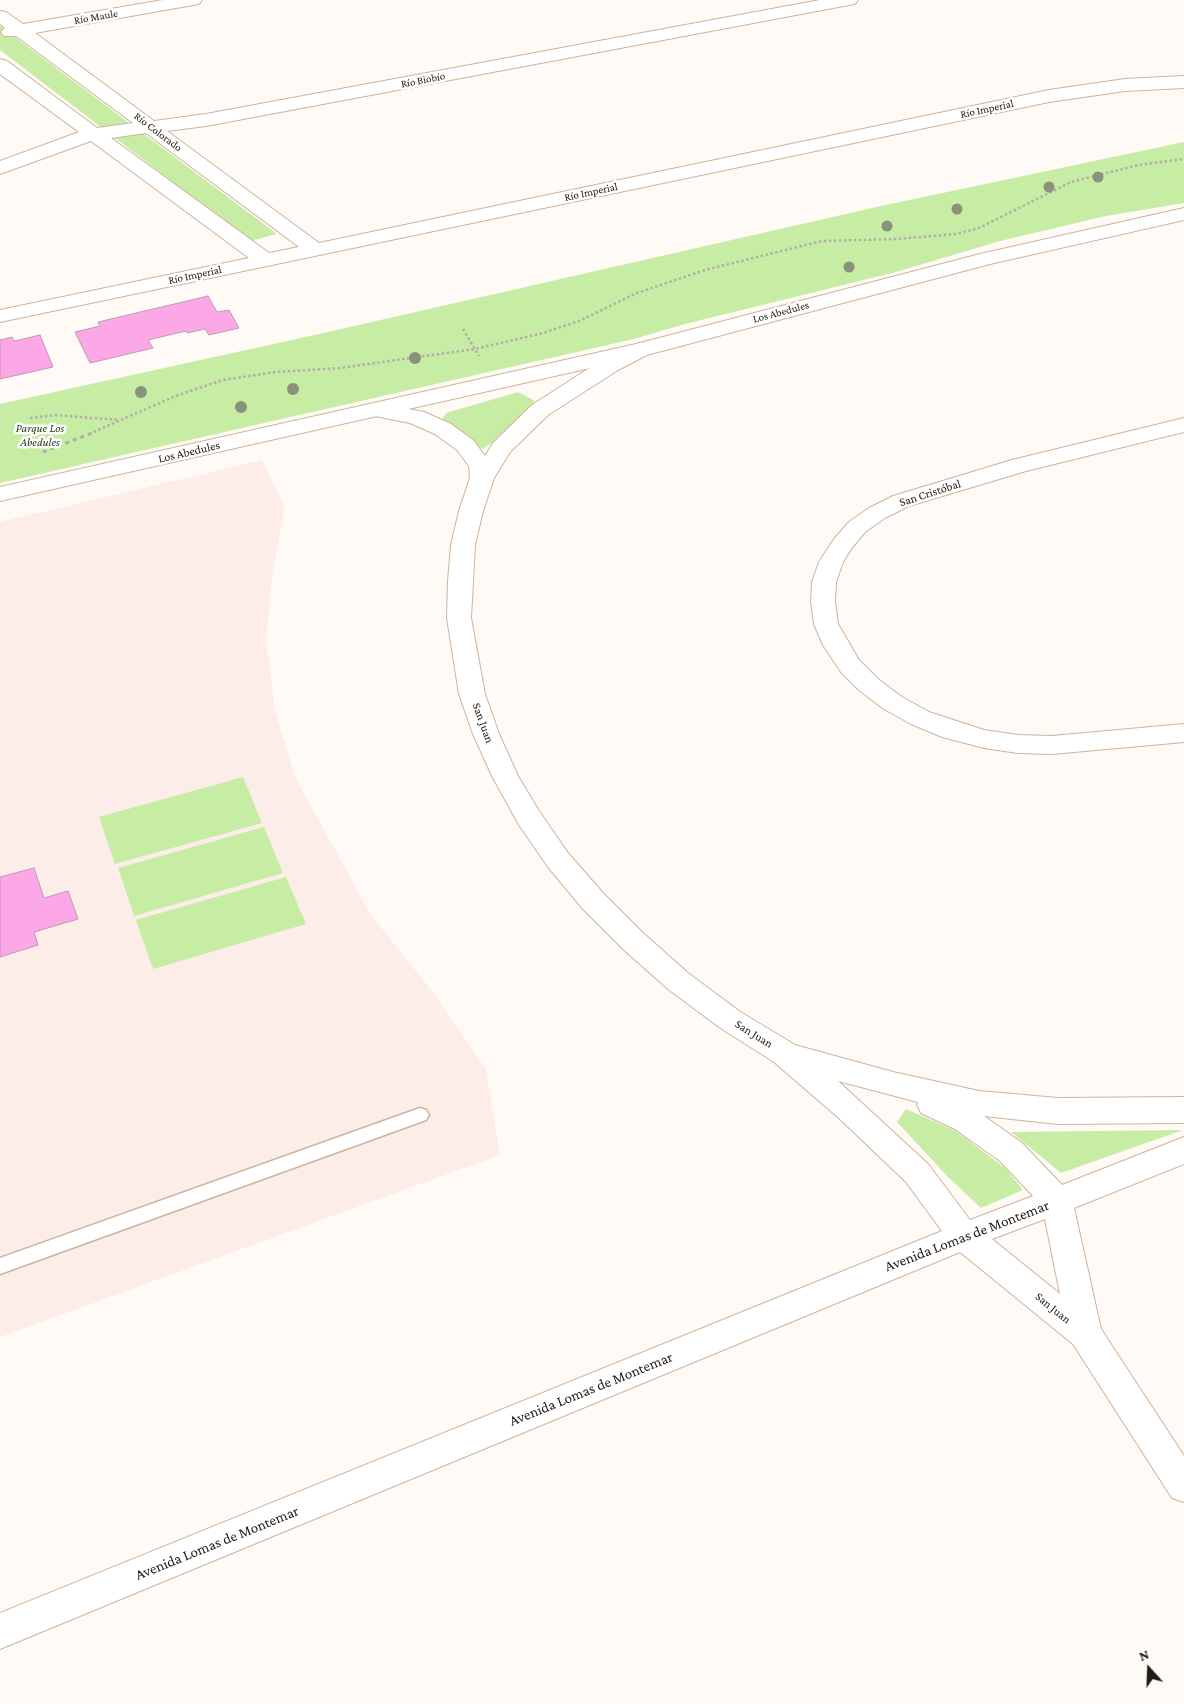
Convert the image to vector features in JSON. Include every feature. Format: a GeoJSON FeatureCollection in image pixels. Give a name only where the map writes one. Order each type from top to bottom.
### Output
{"type":"FeatureCollection","features":[{"type":"Feature","properties":{"kind":"street","name":"Río Maule"},"geometry":{"type":"LineString","coordinates":[[0,34],[193,0]]}},
{"type":"Feature","properties":{"kind":"street","name":"Río Biobío"},"geometry":{"type":"LineString","coordinates":[[0,168],[92,134],[151,126],[178,125],[849,0]]}},
{"type":"Feature","properties":{"kind":"street","name":"Río Colorado"},"geometry":{"type":"LineString","coordinates":[[0,16],[316,250]]}},
{"type":"Feature","properties":{"kind":"street"},"geometry":{"type":"LineString","coordinates":[[0,65],[265,260]]}},
{"type":"Feature","properties":{"kind":"street","name":"Río Imperial"},"geometry":{"type":"LineString","coordinates":[[0,316],[1049,96],[1125,85],[1184,82]]}},
{"type":"Feature","properties":{"kind":"street","name":"Los Abedules"},"geometry":{"type":"LineString","coordinates":[[0,494],[639,350],[988,258],[1184,214]]}},
{"type":"Feature","properties":{"kind":"street","name":"San Juan"},"geometry":{"type":"LineString","coordinates":[[639,350],[610,365],[540,410],[501,448],[482,478],[471,511],[463,545],[459,618],[472,694],[486,734],[505,776],[528,818],[558,860],[593,901],[633,942],[678,981],[729,1019],[785,1054],[852,1111],[917,1173],[964,1236],[1085,1334],[1184,1486]]}},
{"type":"Feature","properties":{"kind":"street","name":"Los Abedules"},"geometry":{"type":"LineString","coordinates":[[378,410],[416,417],[443,429],[465,445],[480,466],[482,478]]}},
{"type":"Feature","properties":{"kind":"street","name":"San Cristóbal"},"geometry":{"type":"LineString","coordinates":[[1184,425],[1020,465],[900,501],[877,513],[857,527],[842,544],[830,562],[824,582],[823,602],[826,624],[836,645],[850,666],[862,679],[893,702],[920,718],[951,730],[984,739],[1052,746],[1184,733]]}},
{"type":"Feature","properties":{"kind":"street","name":"San Juan"},"geometry":{"type":"LineString","coordinates":[[785,1054],[893,1084],[978,1103],[1058,1111],[1184,1110]]}},
{"type":"Feature","properties":{"kind":"street","name":"San Juan"},"geometry":{"type":"LineString","coordinates":[[893,1084],[966,1120],[1011,1152],[1057,1201],[1085,1334]]}},
{"type":"Feature","properties":{"kind":"street","name":"Avenida Lomas de Montemar"},"geometry":{"type":"LineString","coordinates":[[0,1631],[192,1554],[964,1236],[1184,1150]]}},
{"type":"Feature","properties":{"kind":"lane"},"geometry":{"type":"LineString","coordinates":[[0,1266],[420,1115]]}},
{"type":"Feature","properties":{"kind":"path"},"geometry":{"type":"LineString","coordinates":[[38,454],[81,438],[178,394],[223,380],[276,372],[340,368],[475,349],[543,333],[579,321],[637,294],[705,270],[822,241],[897,239],[956,234],[979,228],[1071,182],[1138,165],[1184,159]]}},
{"type":"Feature","properties":{"kind":"path"},"geometry":{"type":"LineString","coordinates":[[30,418],[55,415],[119,420]]}},
{"type":"Feature","properties":{"kind":"shaded area"},"geometry":{"type":"Polygon","coordinates":[[[262,460],[285,508],[272,576],[266,640],[275,711],[296,779],[371,915],[432,991],[486,1069],[500,1155],[0,1337],[0,522],[262,460]]]}},
{"type":"Feature","properties":{"kind":"green space"},"geometry":{"type":"Polygon","coordinates":[[[0,26],[277,234],[250,241],[0,50],[0,26]]]}},
{"type":"Feature","properties":{"kind":"green space","name":"Parque Los Abedules"},"geometry":{"type":"Polygon","coordinates":[[[1184,142],[1184,203],[1106,216],[1000,241],[896,272],[685,324],[634,339],[0,483],[0,404],[319,334],[881,206],[1184,142]]]}},
{"type":"Feature","properties":{"kind":"green space"},"geometry":{"type":"Polygon","coordinates":[[[518,392],[535,401],[497,440],[482,449],[470,438],[441,421],[446,413],[518,392]]]}},
{"type":"Feature","properties":{"kind":"green space"},"geometry":{"type":"Polygon","coordinates":[[[243,777],[262,823],[115,864],[99,817],[243,777]]]}},
{"type":"Feature","properties":{"kind":"green space"},"geometry":{"type":"Polygon","coordinates":[[[264,827],[283,873],[134,916],[118,868],[264,827]]]}},
{"type":"Feature","properties":{"kind":"green space"},"geometry":{"type":"Polygon","coordinates":[[[286,877],[306,924],[153,969],[136,920],[286,877]]]}},
{"type":"Feature","properties":{"kind":"green space"},"geometry":{"type":"Polygon","coordinates":[[[906,1109],[956,1131],[1005,1168],[1023,1190],[981,1208],[948,1177],[897,1122],[906,1109]]]}},
{"type":"Feature","properties":{"kind":"green space"},"geometry":{"type":"Polygon","coordinates":[[[1183,1130],[1061,1173],[1011,1132],[1183,1130]]]}},
{"type":"Feature","properties":{"kind":"building"},"geometry":{"type":"Polygon","coordinates":[[[208,296],[217,312],[229,310],[239,328],[209,335],[205,329],[187,333],[186,331],[148,340],[153,348],[90,363],[75,332],[100,326],[98,322],[208,296]]]}},
{"type":"Feature","properties":{"kind":"building"},"geometry":{"type":"Polygon","coordinates":[[[40,335],[53,367],[0,379],[0,340],[12,337],[14,341],[40,335]]]}},
{"type":"Feature","properties":{"kind":"building"},"geometry":{"type":"Polygon","coordinates":[[[34,868],[44,898],[68,891],[78,919],[34,932],[38,945],[0,957],[0,877],[34,868]]]}}]}
